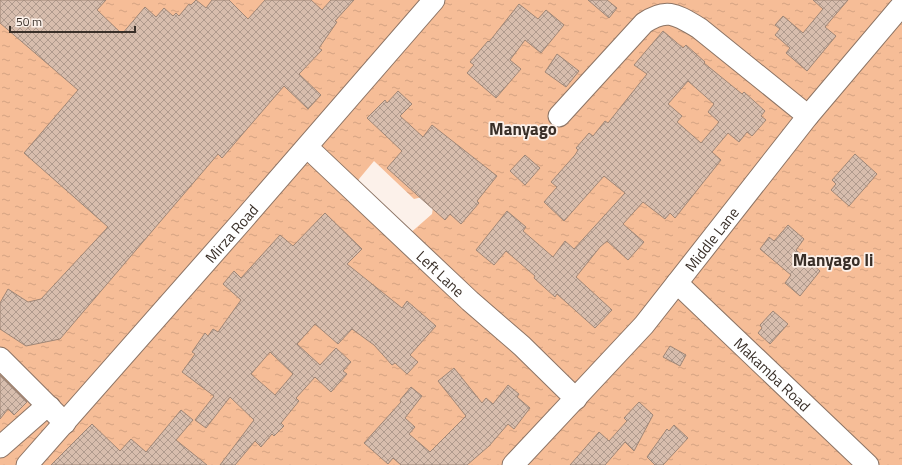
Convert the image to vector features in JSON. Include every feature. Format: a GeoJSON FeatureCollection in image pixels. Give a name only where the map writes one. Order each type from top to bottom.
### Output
{"type":"FeatureCollection","features":[{"type":"Feature","properties":{"kind":"street","name":"Mirza Road"},"geometry":{"type":"LineString","coordinates":[[27,465],[307,147],[434,0]]}},
{"type":"Feature","properties":{"kind":"street","name":"Middle Lane"},"geometry":{"type":"LineString","coordinates":[[513,465],[644,325],[808,116],[902,6]]}},
{"type":"Feature","properties":{"kind":"street"},"geometry":{"type":"LineString","coordinates":[[559,116],[644,23],[656,14],[669,14],[684,19],[699,28],[808,116]]}},
{"type":"Feature","properties":{"kind":"street","name":"Left Lane"},"geometry":{"type":"LineString","coordinates":[[307,147],[470,301],[522,346],[576,399]]}},
{"type":"Feature","properties":{"kind":"street","name":"Makamba Road"},"geometry":{"type":"LineString","coordinates":[[677,283],[868,465]]}},
{"type":"Feature","properties":{"kind":"street"},"geometry":{"type":"LineString","coordinates":[[0,358],[65,423]]}},
{"type":"Feature","properties":{"kind":"street"},"geometry":{"type":"LineString","coordinates":[[0,447],[41,411],[50,407]]}},
{"type":"Feature","properties":{"kind":"water"},"geometry":{"type":"Polygon","coordinates":[[[0,0],[902,0],[902,465],[0,465],[0,0]],[[374,161],[354,185],[408,235],[432,214],[435,194],[414,199],[374,161]]]}},
{"type":"Feature","properties":{"kind":"building"},"geometry":{"type":"Polygon","coordinates":[[[0,0],[106,0],[97,10],[122,34],[145,7],[156,17],[164,8],[173,16],[176,13],[179,16],[189,4],[191,5],[196,0],[206,8],[212,0],[229,0],[248,19],[265,0],[311,0],[322,10],[331,0],[354,0],[335,21],[337,22],[319,48],[322,50],[299,74],[321,95],[308,109],[284,86],[222,158],[218,154],[60,339],[26,346],[0,329],[0,303],[8,289],[28,302],[41,299],[108,227],[24,153],[78,90],[0,23],[0,0]]]}},
{"type":"Feature","properties":{"kind":"building"},"geometry":{"type":"Polygon","coordinates":[[[588,0],[607,0],[617,8],[609,18],[588,0]]]}},
{"type":"Feature","properties":{"kind":"building"},"geometry":{"type":"Polygon","coordinates":[[[813,0],[848,0],[825,27],[836,36],[807,71],[786,53],[790,48],[775,35],[780,29],[775,25],[783,16],[803,33],[823,9],[813,0]]]}},
{"type":"Feature","properties":{"kind":"building"},"geometry":{"type":"Polygon","coordinates":[[[519,4],[538,19],[546,10],[564,25],[541,53],[525,40],[510,60],[521,69],[496,98],[467,73],[474,65],[470,62],[488,41],[489,42],[519,4]]]}},
{"type":"Feature","properties":{"kind":"building"},"geometry":{"type":"Polygon","coordinates":[[[663,31],[683,48],[686,45],[705,62],[704,63],[742,94],[744,92],[765,111],[761,116],[766,120],[752,136],[747,132],[739,142],[728,133],[712,152],[721,160],[675,218],[670,213],[665,219],[643,202],[623,224],[644,242],[628,260],[607,241],[600,247],[576,277],[612,310],[595,328],[557,294],[555,297],[534,278],[535,276],[506,251],[494,265],[476,250],[507,211],[526,227],[523,231],[553,257],[565,241],[574,249],[625,193],[604,176],[564,221],[544,202],[557,187],[551,182],[575,155],[578,150],[576,148],[589,133],[593,136],[605,121],[608,123],[647,74],[634,65],[663,31]],[[688,81],[668,104],[682,116],[677,122],[701,143],[719,122],[708,112],[714,104],[688,81]]]}},
{"type":"Feature","properties":{"kind":"building"},"geometry":{"type":"Polygon","coordinates":[[[557,54],[579,71],[566,87],[545,72],[557,54]]]}},
{"type":"Feature","properties":{"kind":"building"},"geometry":{"type":"Polygon","coordinates":[[[398,91],[412,104],[400,116],[423,137],[432,125],[497,176],[477,201],[479,203],[461,224],[450,214],[445,220],[387,168],[402,151],[367,118],[385,100],[387,103],[398,91]]]}},
{"type":"Feature","properties":{"kind":"building"},"geometry":{"type":"Polygon","coordinates":[[[855,154],[877,174],[849,206],[831,190],[836,184],[832,180],[855,154]]]}},
{"type":"Feature","properties":{"kind":"building"},"geometry":{"type":"Polygon","coordinates":[[[525,155],[540,168],[525,185],[510,171],[525,155]]]}},
{"type":"Feature","properties":{"kind":"building"},"geometry":{"type":"Polygon","coordinates":[[[325,213],[362,249],[347,264],[402,308],[407,301],[436,326],[410,355],[418,362],[407,374],[395,363],[392,365],[374,345],[352,329],[338,344],[315,324],[297,344],[320,365],[336,348],[351,362],[343,371],[347,374],[331,392],[315,377],[296,398],[299,401],[281,423],[284,426],[274,436],[272,434],[261,447],[255,441],[235,465],[220,465],[254,420],[230,397],[206,428],[195,420],[214,396],[182,372],[195,354],[192,352],[205,333],[208,336],[213,329],[218,332],[241,300],[223,284],[234,271],[241,278],[280,235],[293,246],[325,213]],[[270,352],[251,374],[275,395],[293,374],[270,352]]]}},
{"type":"Feature","properties":{"kind":"building"},"geometry":{"type":"Polygon","coordinates":[[[788,225],[804,239],[796,250],[820,271],[800,296],[785,283],[791,275],[760,249],[769,237],[774,241],[788,225]]]}},
{"type":"Feature","properties":{"kind":"building"},"geometry":{"type":"Polygon","coordinates":[[[773,311],[788,324],[770,344],[758,333],[762,328],[760,325],[773,311]]]}},
{"type":"Feature","properties":{"kind":"building"},"geometry":{"type":"Polygon","coordinates":[[[670,346],[686,355],[680,366],[663,357],[670,346]]]}},
{"type":"Feature","properties":{"kind":"building"},"geometry":{"type":"Polygon","coordinates":[[[454,368],[482,403],[486,398],[493,404],[508,385],[519,394],[517,397],[530,408],[514,429],[508,424],[489,446],[467,465],[401,465],[393,458],[388,464],[364,443],[401,402],[400,400],[411,387],[422,396],[405,418],[415,427],[409,434],[430,452],[466,416],[438,381],[454,368]]]}},
{"type":"Feature","properties":{"kind":"building"},"geometry":{"type":"Polygon","coordinates":[[[0,375],[27,402],[14,415],[8,409],[0,419],[0,375]]]}},
{"type":"Feature","properties":{"kind":"building"},"geometry":{"type":"Polygon","coordinates":[[[639,402],[653,415],[634,451],[625,442],[605,465],[570,465],[599,432],[609,441],[627,421],[624,418],[639,402]]]}},
{"type":"Feature","properties":{"kind":"building"},"geometry":{"type":"Polygon","coordinates":[[[181,410],[193,420],[176,440],[207,465],[51,465],[92,424],[120,451],[131,439],[146,452],[181,410]]]}},
{"type":"Feature","properties":{"kind":"building"},"geometry":{"type":"Polygon","coordinates":[[[674,425],[688,438],[663,465],[655,465],[647,457],[667,429],[669,431],[674,425]]]}},
{"type":"Feature","properties":{"kind":"district","name":"Manyago"},"geometry":{"type":"Point","coordinates":[523,129]}},
{"type":"Feature","properties":{"kind":"district","name":"Manyago Ii"},"geometry":{"type":"Point","coordinates":[833,260]}}]}
